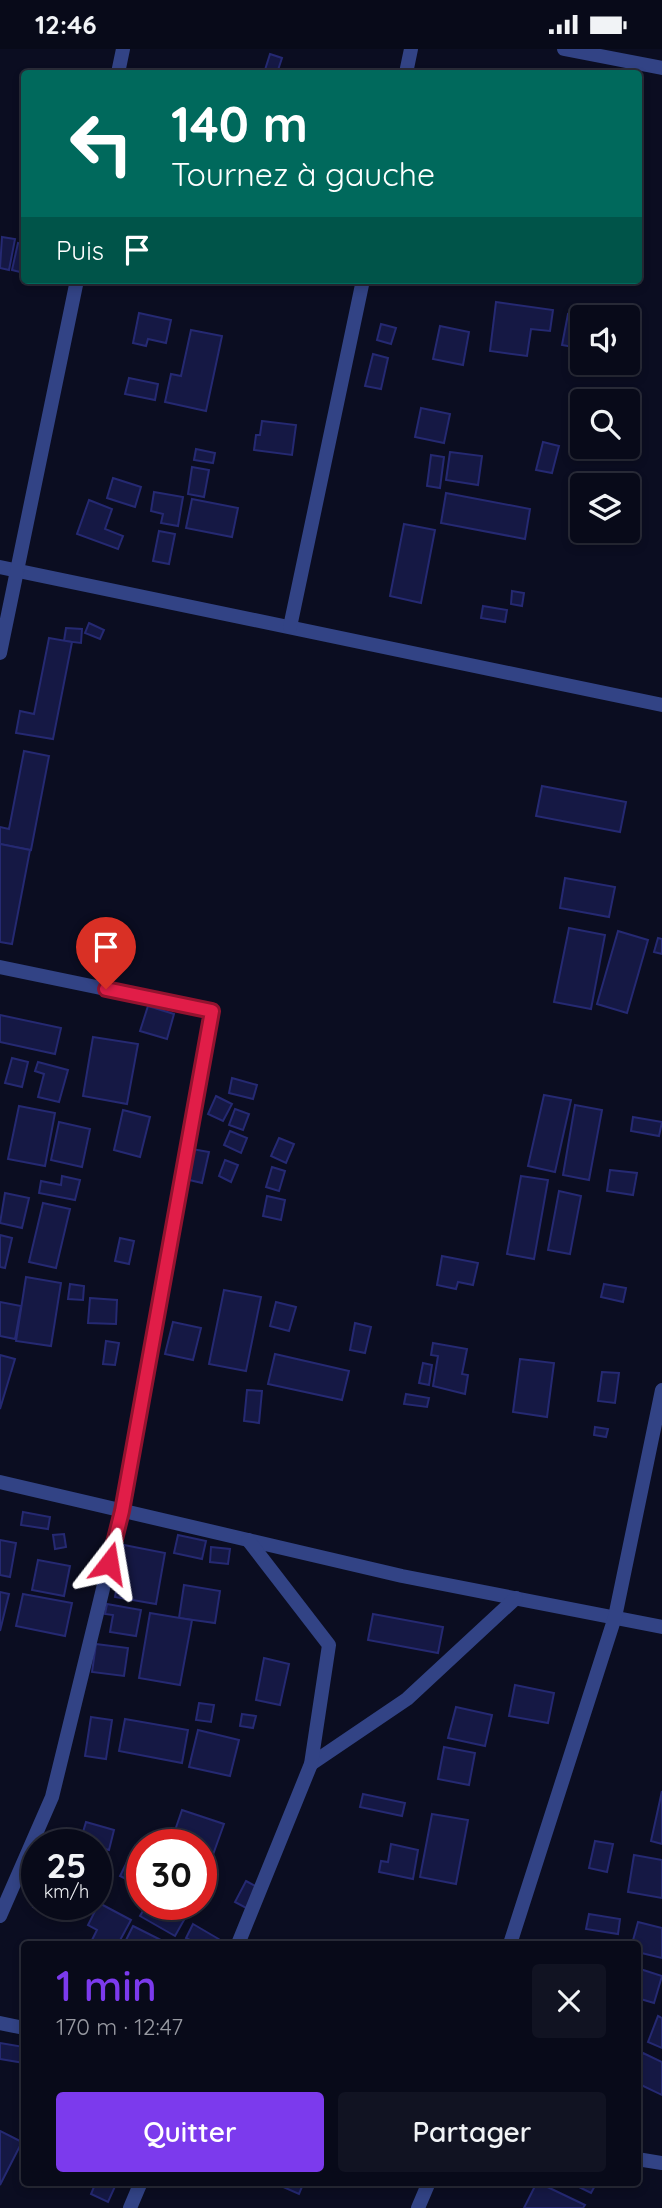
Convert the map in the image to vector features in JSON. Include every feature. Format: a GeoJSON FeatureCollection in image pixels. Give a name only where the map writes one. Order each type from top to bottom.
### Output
{"type":"FeatureCollection","features":[{"type":"Feature","properties":{"kind":"street"},"geometry":{"type":"LineString","coordinates":[[119,70],[123,49]]}},
{"type":"Feature","properties":{"kind":"street"},"geometry":{"type":"LineString","coordinates":[[407,70],[411,49]]}},
{"type":"Feature","properties":{"kind":"street"},"geometry":{"type":"LineString","coordinates":[[564,49],[662,68]]}},
{"type":"Feature","properties":{"kind":"street"},"geometry":{"type":"LineString","coordinates":[[0,653],[76,284]]}},
{"type":"Feature","properties":{"kind":"street"},"geometry":{"type":"LineString","coordinates":[[290,627],[362,284]]}},
{"type":"Feature","properties":{"kind":"street"},"geometry":{"type":"LineString","coordinates":[[0,567],[662,705]]}},
{"type":"Feature","properties":{"kind":"street"},"geometry":{"type":"LineString","coordinates":[[0,967],[212,1011],[122,1511],[52,1797],[0,1916]]}},
{"type":"Feature","properties":{"kind":"street"},"geometry":{"type":"LineString","coordinates":[[511,1941],[615,1618],[662,1390]]}},
{"type":"Feature","properties":{"kind":"street"},"geometry":{"type":"LineString","coordinates":[[0,1482],[402,1576],[662,1627]]}},
{"type":"Feature","properties":{"kind":"street"},"geometry":{"type":"LineString","coordinates":[[239,1941],[311,1764],[329,1645],[248,1540]]}},
{"type":"Feature","properties":{"kind":"street"},"geometry":{"type":"LineString","coordinates":[[311,1764],[407,1699],[516,1598]]}},
{"type":"Feature","properties":{"kind":"street"},"geometry":{"type":"LineString","coordinates":[[0,2023],[21,2027]]}},
{"type":"Feature","properties":{"kind":"street"},"geometry":{"type":"LineString","coordinates":[[641,2160],[662,2163]]}},
{"type":"Feature","properties":{"kind":"street"},"geometry":{"type":"LineString","coordinates":[[130,2208],[139,2186]]}},
{"type":"Feature","properties":{"kind":"street"},"geometry":{"type":"LineString","coordinates":[[418,2208],[427,2186]]}},
{"type":"Feature","properties":{"kind":"building"},"geometry":{"type":"Polygon","coordinates":[[[270,54],[282,58],[278,70],[265,70],[270,54]]]}},
{"type":"Feature","properties":{"kind":"building"},"geometry":{"type":"Polygon","coordinates":[[[2,237],[15,239],[9,270],[0,268],[2,237]]]}},
{"type":"Feature","properties":{"kind":"building"},"geometry":{"type":"Polygon","coordinates":[[[18,243],[21,244],[21,272],[12,270],[18,243]]]}},
{"type":"Feature","properties":{"kind":"building"},"geometry":{"type":"Polygon","coordinates":[[[496,302],[553,310],[550,331],[531,329],[527,356],[490,351],[496,302]]]}},
{"type":"Feature","properties":{"kind":"building"},"geometry":{"type":"Polygon","coordinates":[[[139,313],[171,320],[166,343],[148,339],[146,346],[133,343],[139,313]]]}},
{"type":"Feature","properties":{"kind":"building"},"geometry":{"type":"Polygon","coordinates":[[[568,314],[570,314],[570,346],[562,345],[568,314]]]}},
{"type":"Feature","properties":{"kind":"building"},"geometry":{"type":"Polygon","coordinates":[[[381,324],[396,328],[391,344],[377,340],[381,324]]]}},
{"type":"Feature","properties":{"kind":"building"},"geometry":{"type":"Polygon","coordinates":[[[440,326],[469,332],[463,365],[433,359],[440,326]]]}},
{"type":"Feature","properties":{"kind":"building"},"geometry":{"type":"Polygon","coordinates":[[[191,330],[222,336],[206,411],[165,402],[171,374],[181,376],[191,330]]]}},
{"type":"Feature","properties":{"kind":"building"},"geometry":{"type":"Polygon","coordinates":[[[373,354],[388,358],[381,389],[365,386],[373,354]]]}},
{"type":"Feature","properties":{"kind":"building"},"geometry":{"type":"Polygon","coordinates":[[[129,378],[158,384],[155,400],[125,394],[129,378]]]}},
{"type":"Feature","properties":{"kind":"building"},"geometry":{"type":"Polygon","coordinates":[[[421,408],[450,414],[444,443],[415,437],[421,408]]]}},
{"type":"Feature","properties":{"kind":"building"},"geometry":{"type":"Polygon","coordinates":[[[262,421],[296,425],[292,455],[254,450],[262,421]]]}},
{"type":"Feature","properties":{"kind":"building"},"geometry":{"type":"Polygon","coordinates":[[[543,442],[559,446],[552,473],[536,470],[543,442]]]}},
{"type":"Feature","properties":{"kind":"building"},"geometry":{"type":"Polygon","coordinates":[[[196,449],[215,453],[213,463],[194,460],[196,449]]]}},
{"type":"Feature","properties":{"kind":"building"},"geometry":{"type":"Polygon","coordinates":[[[450,452],[482,456],[478,485],[446,480],[450,452]]]}},
{"type":"Feature","properties":{"kind":"building"},"geometry":{"type":"Polygon","coordinates":[[[431,455],[444,457],[440,488],[427,486],[431,455]]]}},
{"type":"Feature","properties":{"kind":"building"},"geometry":{"type":"Polygon","coordinates":[[[192,467],[209,470],[204,497],[188,494],[192,467]]]}},
{"type":"Feature","properties":{"kind":"building"},"geometry":{"type":"Polygon","coordinates":[[[113,478],[141,487],[135,507],[107,498],[113,478]]]}},
{"type":"Feature","properties":{"kind":"building"},"geometry":{"type":"Polygon","coordinates":[[[154,492],[183,497],[178,526],[161,523],[163,514],[151,511],[154,492]]]}},
{"type":"Feature","properties":{"kind":"building"},"geometry":{"type":"Polygon","coordinates":[[[446,493],[530,509],[525,539],[441,523],[446,493]]]}},
{"type":"Feature","properties":{"kind":"building"},"geometry":{"type":"Polygon","coordinates":[[[192,499],[238,508],[232,537],[186,528],[192,499]]]}},
{"type":"Feature","properties":{"kind":"building"},"geometry":{"type":"Polygon","coordinates":[[[89,500],[112,509],[105,529],[123,536],[118,549],[77,534],[89,500]]]}},
{"type":"Feature","properties":{"kind":"building"},"geometry":{"type":"Polygon","coordinates":[[[404,524],[435,530],[421,603],[390,596],[404,524]]]}},
{"type":"Feature","properties":{"kind":"building"},"geometry":{"type":"Polygon","coordinates":[[[159,531],[175,534],[169,564],[153,561],[159,531]]]}},
{"type":"Feature","properties":{"kind":"building"},"geometry":{"type":"Polygon","coordinates":[[[512,591],[524,593],[522,606],[511,604],[512,591]]]}},
{"type":"Feature","properties":{"kind":"building"},"geometry":{"type":"Polygon","coordinates":[[[483,606],[507,610],[505,622],[481,618],[483,606]]]}},
{"type":"Feature","properties":{"kind":"building"},"geometry":{"type":"Polygon","coordinates":[[[89,623],[104,630],[100,639],[85,633],[89,623]]]}},
{"type":"Feature","properties":{"kind":"building"},"geometry":{"type":"Polygon","coordinates":[[[66,628],[82,629],[81,643],[64,641],[66,628]]]}},
{"type":"Feature","properties":{"kind":"building"},"geometry":{"type":"Polygon","coordinates":[[[49,638],[72,642],[53,739],[16,733],[20,711],[34,714],[49,638]]]}},
{"type":"Feature","properties":{"kind":"building"},"geometry":{"type":"Polygon","coordinates":[[[24,751],[49,756],[31,850],[0,844],[0,827],[9,829],[24,751]]]}},
{"type":"Feature","properties":{"kind":"building"},"geometry":{"type":"Polygon","coordinates":[[[542,786],[626,802],[620,832],[536,816],[542,786]]]}},
{"type":"Feature","properties":{"kind":"building"},"geometry":{"type":"Polygon","coordinates":[[[0,844],[30,850],[12,944],[0,942],[0,844]]]}},
{"type":"Feature","properties":{"kind":"building"},"geometry":{"type":"Polygon","coordinates":[[[565,878],[615,887],[609,917],[560,908],[565,878]]]}},
{"type":"Feature","properties":{"kind":"building"},"geometry":{"type":"Polygon","coordinates":[[[569,928],[605,935],[591,1009],[554,1002],[569,928]]]}},
{"type":"Feature","properties":{"kind":"building"},"geometry":{"type":"Polygon","coordinates":[[[618,931],[648,940],[627,1013],[597,1004],[618,931]]]}},
{"type":"Feature","properties":{"kind":"building"},"geometry":{"type":"Polygon","coordinates":[[[658,938],[662,939],[662,954],[654,952],[658,938]]]}},
{"type":"Feature","properties":{"kind":"building"},"geometry":{"type":"Polygon","coordinates":[[[148,1006],[174,1014],[167,1039],[140,1031],[148,1006]]]}},
{"type":"Feature","properties":{"kind":"building"},"geometry":{"type":"Polygon","coordinates":[[[0,1015],[61,1028],[55,1054],[0,1042],[0,1015]]]}},
{"type":"Feature","properties":{"kind":"building"},"geometry":{"type":"Polygon","coordinates":[[[93,1037],[138,1044],[127,1104],[83,1096],[93,1037]]]}},
{"type":"Feature","properties":{"kind":"building"},"geometry":{"type":"Polygon","coordinates":[[[12,1058],[28,1062],[22,1087],[5,1083],[12,1058]]]}},
{"type":"Feature","properties":{"kind":"building"},"geometry":{"type":"Polygon","coordinates":[[[38,1062],[68,1070],[59,1102],[38,1097],[44,1074],[35,1071],[38,1062]]]}},
{"type":"Feature","properties":{"kind":"building"},"geometry":{"type":"Polygon","coordinates":[[[232,1078],[257,1085],[253,1099],[229,1093],[232,1078]]]}},
{"type":"Feature","properties":{"kind":"building"},"geometry":{"type":"Polygon","coordinates":[[[544,1095],[571,1100],[555,1172],[528,1166],[544,1095]]]}},
{"type":"Feature","properties":{"kind":"building"},"geometry":{"type":"Polygon","coordinates":[[[216,1096],[232,1104],[223,1121],[208,1114],[216,1096]]]}},
{"type":"Feature","properties":{"kind":"building"},"geometry":{"type":"Polygon","coordinates":[[[575,1105],[602,1110],[589,1180],[563,1175],[575,1105]]]}},
{"type":"Feature","properties":{"kind":"building"},"geometry":{"type":"Polygon","coordinates":[[[19,1106],[55,1113],[45,1166],[8,1159],[19,1106]]]}},
{"type":"Feature","properties":{"kind":"building"},"geometry":{"type":"Polygon","coordinates":[[[235,1109],[249,1114],[243,1130],[229,1125],[235,1109]]]}},
{"type":"Feature","properties":{"kind":"building"},"geometry":{"type":"Polygon","coordinates":[[[123,1110],[150,1117],[140,1157],[114,1150],[123,1110]]]}},
{"type":"Feature","properties":{"kind":"building"},"geometry":{"type":"Polygon","coordinates":[[[633,1117],[662,1122],[659,1136],[631,1131],[633,1117]]]}},
{"type":"Feature","properties":{"kind":"building"},"geometry":{"type":"Polygon","coordinates":[[[59,1122],[90,1129],[82,1167],[51,1160],[59,1122]]]}},
{"type":"Feature","properties":{"kind":"building"},"geometry":{"type":"Polygon","coordinates":[[[230,1131],[247,1138],[241,1153],[224,1145],[230,1131]]]}},
{"type":"Feature","properties":{"kind":"building"},"geometry":{"type":"Polygon","coordinates":[[[279,1138],[294,1144],[286,1163],[271,1156],[279,1138]]]}},
{"type":"Feature","properties":{"kind":"building"},"geometry":{"type":"Polygon","coordinates":[[[192,1149],[209,1152],[202,1183],[185,1179],[192,1149]]]}},
{"type":"Feature","properties":{"kind":"building"},"geometry":{"type":"Polygon","coordinates":[[[225,1160],[238,1165],[231,1182],[219,1176],[225,1160]]]}},
{"type":"Feature","properties":{"kind":"building"},"geometry":{"type":"Polygon","coordinates":[[[272,1167],[285,1171],[279,1191],[266,1187],[272,1167]]]}},
{"type":"Feature","properties":{"kind":"building"},"geometry":{"type":"Polygon","coordinates":[[[610,1170],[637,1173],[633,1195],[607,1191],[610,1170]]]}},
{"type":"Feature","properties":{"kind":"building"},"geometry":{"type":"Polygon","coordinates":[[[62,1176],[80,1180],[75,1200],[39,1193],[41,1181],[61,1185],[62,1176]]]}},
{"type":"Feature","properties":{"kind":"building"},"geometry":{"type":"Polygon","coordinates":[[[521,1176],[548,1180],[534,1259],[507,1254],[521,1176]]]}},
{"type":"Feature","properties":{"kind":"building"},"geometry":{"type":"Polygon","coordinates":[[[559,1191],[581,1196],[570,1254],[548,1250],[559,1191]]]}},
{"type":"Feature","properties":{"kind":"building"},"geometry":{"type":"Polygon","coordinates":[[[5,1193],[29,1198],[22,1228],[0,1223],[5,1193]]]}},
{"type":"Feature","properties":{"kind":"building"},"geometry":{"type":"Polygon","coordinates":[[[267,1196],[285,1200],[281,1220],[263,1216],[267,1196]]]}},
{"type":"Feature","properties":{"kind":"building"},"geometry":{"type":"Polygon","coordinates":[[[43,1203],[70,1209],[56,1268],[29,1262],[43,1203]]]}},
{"type":"Feature","properties":{"kind":"building"},"geometry":{"type":"Polygon","coordinates":[[[0,1235],[12,1238],[5,1268],[0,1267],[0,1235]]]}},
{"type":"Feature","properties":{"kind":"building"},"geometry":{"type":"Polygon","coordinates":[[[120,1238],[134,1241],[129,1264],[115,1261],[120,1238]]]}},
{"type":"Feature","properties":{"kind":"building"},"geometry":{"type":"Polygon","coordinates":[[[442,1256],[478,1263],[473,1285],[458,1282],[456,1289],[437,1285],[442,1256]]]}},
{"type":"Feature","properties":{"kind":"building"},"geometry":{"type":"Polygon","coordinates":[[[26,1277],[61,1283],[51,1346],[16,1341],[26,1277]]]}},
{"type":"Feature","properties":{"kind":"building"},"geometry":{"type":"Polygon","coordinates":[[[70,1284],[84,1286],[83,1300],[68,1299],[70,1284]]]}},
{"type":"Feature","properties":{"kind":"building"},"geometry":{"type":"Polygon","coordinates":[[[604,1284],[626,1288],[623,1302],[601,1297],[604,1284]]]}},
{"type":"Feature","properties":{"kind":"building"},"geometry":{"type":"Polygon","coordinates":[[[224,1290],[261,1297],[246,1371],[209,1364],[224,1290]]]}},
{"type":"Feature","properties":{"kind":"building"},"geometry":{"type":"Polygon","coordinates":[[[90,1298],[117,1300],[116,1324],[88,1323],[90,1298]]]}},
{"type":"Feature","properties":{"kind":"building"},"geometry":{"type":"Polygon","coordinates":[[[0,1302],[21,1306],[15,1339],[0,1336],[0,1302]]]}},
{"type":"Feature","properties":{"kind":"building"},"geometry":{"type":"Polygon","coordinates":[[[276,1302],[296,1307],[289,1331],[270,1326],[276,1302]]]}},
{"type":"Feature","properties":{"kind":"building"},"geometry":{"type":"Polygon","coordinates":[[[173,1322],[201,1328],[193,1360],[165,1354],[173,1322]]]}},
{"type":"Feature","properties":{"kind":"building"},"geometry":{"type":"Polygon","coordinates":[[[355,1323],[371,1327],[365,1353],[350,1350],[355,1323]]]}},
{"type":"Feature","properties":{"kind":"building"},"geometry":{"type":"Polygon","coordinates":[[[106,1341],[119,1343],[115,1365],[103,1364],[106,1341]]]}},
{"type":"Feature","properties":{"kind":"building"},"geometry":{"type":"Polygon","coordinates":[[[433,1343],[467,1349],[462,1374],[468,1375],[465,1394],[433,1386],[438,1356],[431,1355],[433,1343]]]}},
{"type":"Feature","properties":{"kind":"building"},"geometry":{"type":"Polygon","coordinates":[[[275,1354],[349,1371],[342,1400],[268,1384],[275,1354]]]}},
{"type":"Feature","properties":{"kind":"building"},"geometry":{"type":"Polygon","coordinates":[[[0,1355],[15,1359],[0,1409],[0,1355]]]}},
{"type":"Feature","properties":{"kind":"building"},"geometry":{"type":"Polygon","coordinates":[[[520,1359],[554,1363],[547,1417],[513,1412],[520,1359]]]}},
{"type":"Feature","properties":{"kind":"building"},"geometry":{"type":"Polygon","coordinates":[[[423,1363],[432,1365],[429,1385],[419,1383],[423,1363]]]}},
{"type":"Feature","properties":{"kind":"building"},"geometry":{"type":"Polygon","coordinates":[[[602,1372],[619,1373],[615,1403],[598,1401],[602,1372]]]}},
{"type":"Feature","properties":{"kind":"building"},"geometry":{"type":"Polygon","coordinates":[[[247,1390],[262,1391],[259,1423],[244,1421],[247,1390]]]}},
{"type":"Feature","properties":{"kind":"building"},"geometry":{"type":"Polygon","coordinates":[[[406,1394],[429,1398],[427,1407],[404,1404],[406,1394]]]}},
{"type":"Feature","properties":{"kind":"building"},"geometry":{"type":"Polygon","coordinates":[[[595,1427],[608,1429],[606,1437],[594,1435],[595,1427]]]}},
{"type":"Feature","properties":{"kind":"building"},"geometry":{"type":"Polygon","coordinates":[[[23,1512],[50,1517],[48,1529],[21,1525],[23,1512]]]}},
{"type":"Feature","properties":{"kind":"building"},"geometry":{"type":"Polygon","coordinates":[[[64,1534],[66,1547],[55,1549],[53,1535],[64,1534]]]}},
{"type":"Feature","properties":{"kind":"building"},"geometry":{"type":"Polygon","coordinates":[[[178,1535],[206,1541],[202,1559],[174,1553],[178,1535]]]}},
{"type":"Feature","properties":{"kind":"building"},"geometry":{"type":"Polygon","coordinates":[[[0,1540],[16,1543],[10,1577],[0,1575],[0,1540]]]}},
{"type":"Feature","properties":{"kind":"building"},"geometry":{"type":"Polygon","coordinates":[[[124,1545],[165,1553],[156,1604],[115,1597],[124,1545]]]}},
{"type":"Feature","properties":{"kind":"building"},"geometry":{"type":"Polygon","coordinates":[[[211,1547],[230,1549],[228,1564],[210,1562],[211,1547]]]}},
{"type":"Feature","properties":{"kind":"building"},"geometry":{"type":"Polygon","coordinates":[[[38,1560],[70,1566],[64,1596],[32,1590],[38,1560]]]}},
{"type":"Feature","properties":{"kind":"building"},"geometry":{"type":"Polygon","coordinates":[[[184,1585],[220,1591],[215,1623],[179,1618],[184,1585]]]}},
{"type":"Feature","properties":{"kind":"building"},"geometry":{"type":"Polygon","coordinates":[[[0,1592],[9,1594],[0,1631],[0,1592]]]}},
{"type":"Feature","properties":{"kind":"building"},"geometry":{"type":"Polygon","coordinates":[[[23,1594],[72,1603],[65,1636],[16,1626],[23,1594]]]}},
{"type":"Feature","properties":{"kind":"building"},"geometry":{"type":"Polygon","coordinates":[[[107,1604],[141,1610],[136,1636],[110,1632],[113,1615],[105,1614],[107,1604]]]}},
{"type":"Feature","properties":{"kind":"building"},"geometry":{"type":"Polygon","coordinates":[[[150,1613],[192,1620],[180,1685],[139,1678],[150,1613]]]}},
{"type":"Feature","properties":{"kind":"building"},"geometry":{"type":"Polygon","coordinates":[[[373,1614],[443,1627],[438,1653],[368,1640],[373,1614]]]}},
{"type":"Feature","properties":{"kind":"building"},"geometry":{"type":"Polygon","coordinates":[[[96,1644],[128,1648],[124,1676],[92,1672],[96,1644]]]}},
{"type":"Feature","properties":{"kind":"building"},"geometry":{"type":"Polygon","coordinates":[[[264,1658],[289,1664],[280,1705],[256,1700],[264,1658]]]}},
{"type":"Feature","properties":{"kind":"building"},"geometry":{"type":"Polygon","coordinates":[[[515,1685],[554,1693],[548,1723],[509,1716],[515,1685]]]}},
{"type":"Feature","properties":{"kind":"building"},"geometry":{"type":"Polygon","coordinates":[[[199,1703],[214,1705],[211,1722],[196,1720],[199,1703]]]}},
{"type":"Feature","properties":{"kind":"building"},"geometry":{"type":"Polygon","coordinates":[[[456,1707],[492,1715],[485,1746],[448,1738],[456,1707]]]}},
{"type":"Feature","properties":{"kind":"building"},"geometry":{"type":"Polygon","coordinates":[[[242,1714],[256,1716],[253,1728],[240,1726],[242,1714]]]}},
{"type":"Feature","properties":{"kind":"building"},"geometry":{"type":"Polygon","coordinates":[[[91,1717],[112,1720],[106,1759],[85,1756],[91,1717]]]}},
{"type":"Feature","properties":{"kind":"building"},"geometry":{"type":"Polygon","coordinates":[[[125,1719],[188,1730],[182,1763],[119,1751],[125,1719]]]}},
{"type":"Feature","properties":{"kind":"building"},"geometry":{"type":"Polygon","coordinates":[[[198,1730],[239,1740],[230,1776],[189,1767],[198,1730]]]}},
{"type":"Feature","properties":{"kind":"building"},"geometry":{"type":"Polygon","coordinates":[[[444,1747],[475,1753],[469,1785],[438,1779],[444,1747]]]}},
{"type":"Feature","properties":{"kind":"building"},"geometry":{"type":"Polygon","coordinates":[[[662,1791],[662,1844],[651,1841],[662,1791]]]}},
{"type":"Feature","properties":{"kind":"building"},"geometry":{"type":"Polygon","coordinates":[[[363,1794],[405,1803],[402,1816],[360,1807],[363,1794]]]}},
{"type":"Feature","properties":{"kind":"building"},"geometry":{"type":"Polygon","coordinates":[[[182,1810],[224,1824],[217,1844],[217,1829],[175,1829],[182,1810]]]}},
{"type":"Feature","properties":{"kind":"building"},"geometry":{"type":"Polygon","coordinates":[[[432,1814],[468,1820],[456,1884],[420,1877],[432,1814]]]}},
{"type":"Feature","properties":{"kind":"building"},"geometry":{"type":"Polygon","coordinates":[[[86,1822],[110,1829],[84,1829],[86,1822]]]}},
{"type":"Feature","properties":{"kind":"building"},"geometry":{"type":"Polygon","coordinates":[[[595,1841],[613,1844],[607,1872],[589,1868],[595,1841]]]}},
{"type":"Feature","properties":{"kind":"building"},"geometry":{"type":"Polygon","coordinates":[[[391,1844],[418,1850],[413,1879],[379,1872],[381,1861],[388,1862],[391,1844]]]}},
{"type":"Feature","properties":{"kind":"building"},"geometry":{"type":"Polygon","coordinates":[[[634,1855],[662,1860],[662,1898],[628,1892],[634,1855]]]}},
{"type":"Feature","properties":{"kind":"building"},"geometry":{"type":"Polygon","coordinates":[[[126,1864],[126,1879],[120,1876],[126,1864]]]}},
{"type":"Feature","properties":{"kind":"building"},"geometry":{"type":"Polygon","coordinates":[[[246,1881],[259,1888],[248,1909],[235,1902],[246,1881]]]}},
{"type":"Feature","properties":{"kind":"building"},"geometry":{"type":"Polygon","coordinates":[[[112,1910],[126,1917],[126,1920],[131,1920],[120,1941],[92,1941],[97,1930],[88,1925],[90,1920],[112,1920],[112,1910]]]}},
{"type":"Feature","properties":{"kind":"building"},"geometry":{"type":"Polygon","coordinates":[[[589,1914],[620,1919],[618,1934],[586,1929],[589,1914]]]}},
{"type":"Feature","properties":{"kind":"building"},"geometry":{"type":"Polygon","coordinates":[[[147,1920],[184,1920],[175,1936],[147,1920]]]}},
{"type":"Feature","properties":{"kind":"building"},"geometry":{"type":"Polygon","coordinates":[[[638,1922],[662,1928],[662,1958],[641,1953],[641,1941],[633,1941],[638,1922]]]}},
{"type":"Feature","properties":{"kind":"building"},"geometry":{"type":"Polygon","coordinates":[[[193,1924],[222,1941],[192,1941],[186,1938],[193,1924]]]}},
{"type":"Feature","properties":{"kind":"building"},"geometry":{"type":"Polygon","coordinates":[[[133,1926],[163,1941],[126,1941],[133,1926]]]}},
{"type":"Feature","properties":{"kind":"building"},"geometry":{"type":"Polygon","coordinates":[[[641,1969],[662,1976],[654,2003],[641,1999],[641,1969]]]}},
{"type":"Feature","properties":{"kind":"building"},"geometry":{"type":"Polygon","coordinates":[[[658,2016],[662,2018],[662,2048],[648,2042],[658,2016]]]}},
{"type":"Feature","properties":{"kind":"building"},"geometry":{"type":"Polygon","coordinates":[[[0,2043],[21,2046],[21,2062],[0,2059],[0,2043]]]}},
{"type":"Feature","properties":{"kind":"building"},"geometry":{"type":"Polygon","coordinates":[[[643,2053],[662,2062],[662,2095],[641,2085],[643,2053]]]}},
{"type":"Feature","properties":{"kind":"building"},"geometry":{"type":"Polygon","coordinates":[[[0,2131],[21,2144],[0,2185],[0,2131]]]}},
{"type":"Feature","properties":{"kind":"building"},"geometry":{"type":"Polygon","coordinates":[[[94,2186],[115,2186],[108,2202],[91,2194],[94,2186]]]}},
{"type":"Feature","properties":{"kind":"building"},"geometry":{"type":"Polygon","coordinates":[[[281,2186],[302,2186],[299,2194],[281,2186]]]}},
{"type":"Feature","properties":{"kind":"building"},"geometry":{"type":"Polygon","coordinates":[[[535,2186],[545,2186],[585,2205],[583,2208],[524,2208],[535,2186]]]}},
{"type":"Feature","properties":{"kind":"building"},"geometry":{"type":"Polygon","coordinates":[[[580,2186],[595,2186],[591,2193],[580,2186]]]}},
{"type":"Feature","properties":{"kind":"route"},"geometry":{"type":"LineString","coordinates":[[106,989],[212,1011],[122,1511],[109,1563]]}}]}
